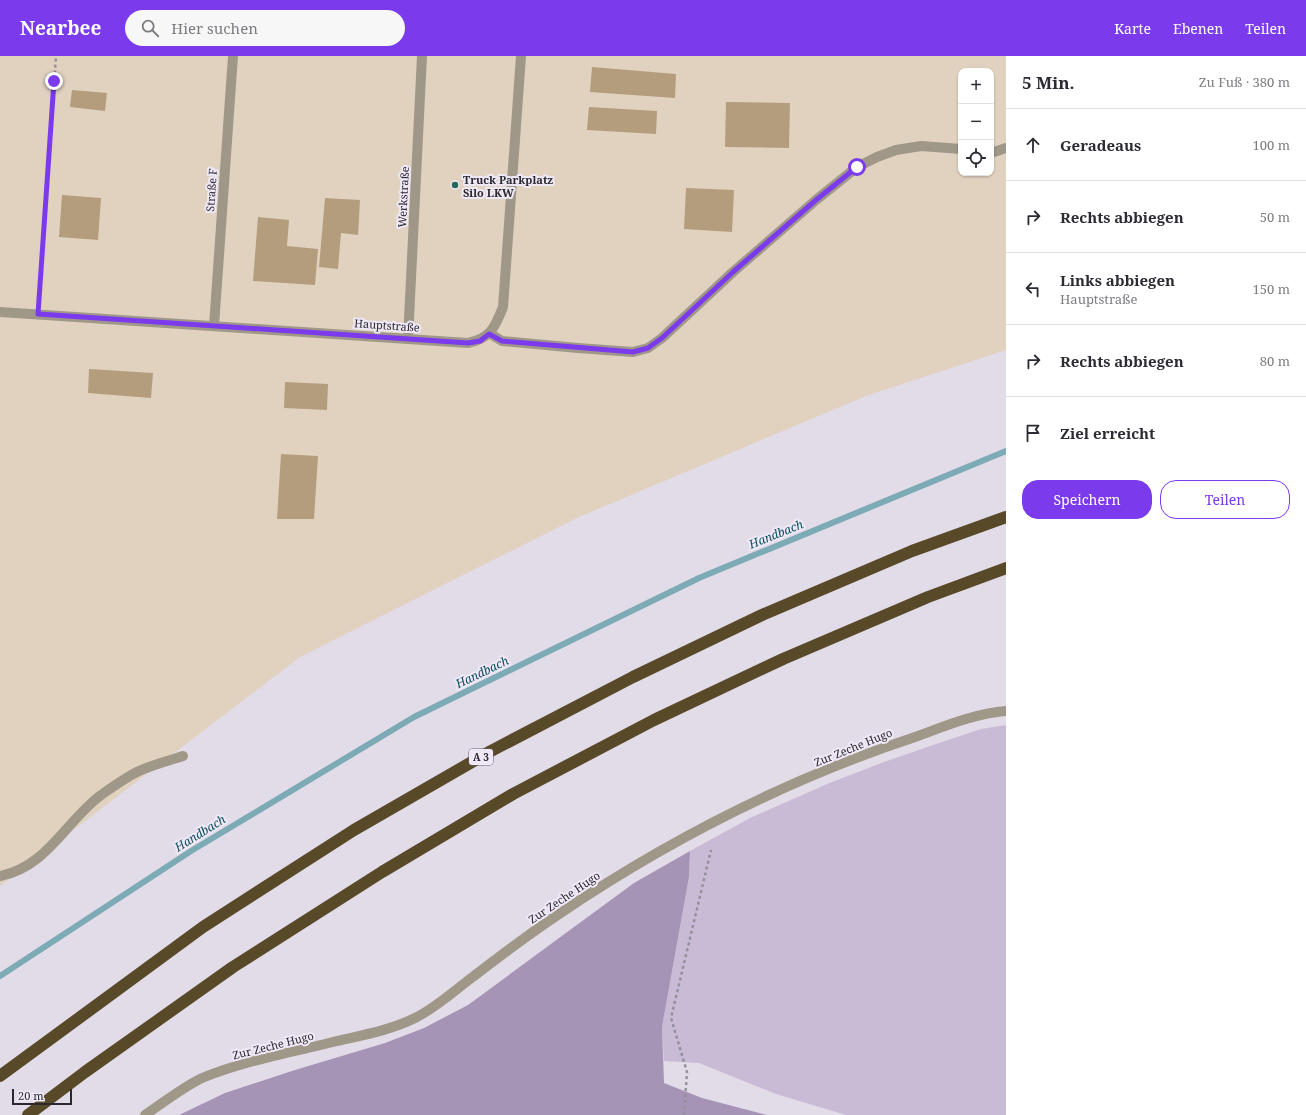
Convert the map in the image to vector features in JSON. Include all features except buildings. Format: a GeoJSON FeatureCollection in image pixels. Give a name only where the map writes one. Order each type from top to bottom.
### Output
{"type":"FeatureCollection","features":[{"type":"Feature","properties":{"kind":"highway","name":"A 3"},"geometry":{"type":"LineString","coordinates":[[0,1076],[203,927],[354,830],[491,751],[633,677],[762,615],[912,551],[1006,517]]}},
{"type":"Feature","properties":{"kind":"highway"},"geometry":{"type":"LineString","coordinates":[[28,1115],[84,1072],[233,968],[382,872],[513,794],[654,720],[782,659],[928,597],[1006,568]]}},
{"type":"Feature","properties":{"kind":"street","name":"Straße F"},"geometry":{"type":"LineString","coordinates":[[214,326],[233,56]]}},
{"type":"Feature","properties":{"kind":"street","name":"Werkstraße"},"geometry":{"type":"LineString","coordinates":[[408,339],[422,56]]}},
{"type":"Feature","properties":{"kind":"street"},"geometry":{"type":"LineString","coordinates":[[521,56],[503,307],[496,324],[489,334],[502,341],[633,352],[648,348],[662,338],[733,272],[816,200],[857,167],[896,150],[922,146],[958,149]]}},
{"type":"Feature","properties":{"kind":"street"},"geometry":{"type":"LineString","coordinates":[[994,151],[1006,148]]}},
{"type":"Feature","properties":{"kind":"street","name":"Hauptstraße"},"geometry":{"type":"LineString","coordinates":[[0,312],[468,343],[480,341],[489,334]]}},
{"type":"Feature","properties":{"kind":"street","name":"Zur Zeche Hugo"},"geometry":{"type":"LineString","coordinates":[[145,1115],[199,1080],[214,1074],[254,1062],[373,1032],[413,1019],[426,1013],[504,953],[556,916],[635,865],[694,832],[761,799],[821,772],[893,744],[960,721],[995,712],[1006,711]]}},
{"type":"Feature","properties":{"kind":"street"},"geometry":{"type":"LineString","coordinates":[[0,876],[22,868],[39,858],[85,809],[101,796],[137,772],[183,756]]}},
{"type":"Feature","properties":{"kind":"path"},"geometry":{"type":"LineString","coordinates":[[38,314],[56,56]]}},
{"type":"Feature","properties":{"kind":"path"},"geometry":{"type":"LineString","coordinates":[[684,1115],[687,1072],[671,1018],[711,850]]}},
{"type":"Feature","properties":{"kind":"shaded area"},"geometry":{"type":"Polygon","coordinates":[[[0,56],[1006,56],[1006,350],[866,396],[579,517],[300,657],[0,886],[0,56]]]}},
{"type":"Feature","properties":{"kind":"shaded area"},"geometry":{"type":"Polygon","coordinates":[[[1006,725],[1006,1115],[846,1115],[776,1094],[699,1063],[664,1061],[662,1027],[689,877],[690,851],[750,818],[827,784],[884,762],[981,729],[1006,725]]]}},
{"type":"Feature","properties":{"kind":"shaded area"},"geometry":{"type":"Polygon","coordinates":[[[690,851],[689,877],[662,1027],[664,1083],[702,1098],[767,1115],[179,1115],[225,1093],[385,1043],[424,1028],[468,1005],[634,883],[690,851]]]}},
{"type":"Feature","properties":{"kind":"waterway","name":"Handbach"},"geometry":{"type":"LineString","coordinates":[[0,976],[191,851],[414,717],[699,578],[1006,451]]}},
{"type":"Feature","properties":{"kind":"place","name":"Truck Parkplatz Silo LKW"},"geometry":{"type":"Point","coordinates":[455,185]}},
{"type":"Feature","properties":{"kind":"route"},"geometry":{"type":"LineString","coordinates":[[54,81],[38,314],[468,343],[480,341],[489,334],[502,341],[633,352],[648,348],[662,338],[733,272],[816,200],[857,167]]}}]}
